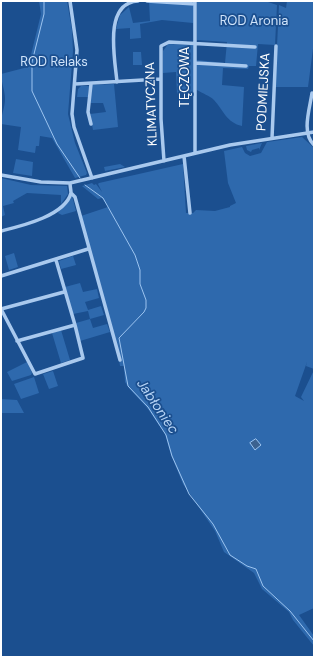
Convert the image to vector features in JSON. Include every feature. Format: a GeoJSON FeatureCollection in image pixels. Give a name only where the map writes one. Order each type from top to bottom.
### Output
{"type":"FeatureCollection","features":[{"type":"Feature","properties":{"kind":"street"},"geometry":{"type":"LineString","coordinates":[[70,1],[77,50],[72,114],[74,127],[92,178]]}},
{"type":"Feature","properties":{"kind":"street"},"geometry":{"type":"LineString","coordinates":[[117,82],[114,25],[121,10],[128,4],[138,1]]}},
{"type":"Feature","properties":{"kind":"street"},"geometry":{"type":"LineString","coordinates":[[147,1],[195,3]]}},
{"type":"Feature","properties":{"kind":"street","name":"TĘCZOWA"},"geometry":{"type":"LineString","coordinates":[[195,3],[195,152]]}},
{"type":"Feature","properties":{"kind":"street","name":"KLIMATYCZNA"},"geometry":{"type":"LineString","coordinates":[[164,161],[160,79],[160,49],[163,44],[169,42],[255,47]]}},
{"type":"Feature","properties":{"kind":"street","name":"PODMIEJSKA"},"geometry":{"type":"LineString","coordinates":[[272,138],[276,46]]}},
{"type":"Feature","properties":{"kind":"street"},"geometry":{"type":"LineString","coordinates":[[195,63],[246,66]]}},
{"type":"Feature","properties":{"kind":"street"},"geometry":{"type":"LineString","coordinates":[[75,84],[160,79]]}},
{"type":"Feature","properties":{"kind":"street"},"geometry":{"type":"LineString","coordinates":[[91,84],[88,112],[91,124]]}},
{"type":"Feature","properties":{"kind":"street"},"geometry":{"type":"LineString","coordinates":[[312,93],[307,124],[310,140],[314,145]]}},
{"type":"Feature","properties":{"kind":"street"},"geometry":{"type":"LineString","coordinates":[[1,175],[41,182],[70,183],[164,161],[195,152],[314,132]]}},
{"type":"Feature","properties":{"kind":"street"},"geometry":{"type":"LineString","coordinates":[[184,156],[190,213]]}},
{"type":"Feature","properties":{"kind":"street"},"geometry":{"type":"LineString","coordinates":[[1,232],[44,218],[60,207],[70,193],[70,183]]}},
{"type":"Feature","properties":{"kind":"street"},"geometry":{"type":"LineString","coordinates":[[70,193],[75,198],[120,360]]}},
{"type":"Feature","properties":{"kind":"street"},"geometry":{"type":"LineString","coordinates":[[1,276],[88,249]]}},
{"type":"Feature","properties":{"kind":"street"},"geometry":{"type":"LineString","coordinates":[[56,260],[83,358],[35,374],[1,309],[64,292]]}},
{"type":"Feature","properties":{"kind":"street"},"geometry":{"type":"LineString","coordinates":[[17,341],[74,325]]}},
{"type":"Feature","properties":{"kind":"green space","name":"ROD Relaks"},"geometry":{"type":"Polygon","coordinates":[[[39,1],[67,1],[72,30],[73,51],[68,114],[75,143],[87,173],[86,175],[75,178],[52,138],[40,136],[39,146],[36,146],[35,153],[18,150],[21,127],[1,124],[5,99],[1,74],[28,67],[41,14],[39,1]]]}},
{"type":"Feature","properties":{"kind":"green space"},"geometry":{"type":"Polygon","coordinates":[[[149,1],[195,1],[194,93],[177,94],[176,72],[163,73],[163,51],[168,44],[193,45],[193,23],[162,20],[140,24],[141,38],[130,39],[130,28],[116,29],[120,15],[129,7],[133,23],[150,21],[149,1]]]}},
{"type":"Feature","properties":{"kind":"green space"},"geometry":{"type":"Polygon","coordinates":[[[197,1],[265,1],[277,5],[275,45],[258,44],[256,66],[249,66],[248,69],[223,68],[222,85],[244,87],[242,126],[229,119],[212,98],[197,90],[196,60],[225,63],[227,42],[197,40],[197,1]]]}},
{"type":"Feature","properties":{"kind":"green space","name":"ROD Aronia"},"geometry":{"type":"Polygon","coordinates":[[[287,1],[314,1],[314,41],[308,87],[275,87],[279,5],[286,8],[287,1]]]}},
{"type":"Feature","properties":{"kind":"green space"},"geometry":{"type":"Polygon","coordinates":[[[133,52],[141,52],[142,65],[133,65],[133,52]]]}},
{"type":"Feature","properties":{"kind":"green space"},"geometry":{"type":"Polygon","coordinates":[[[114,84],[118,127],[93,130],[90,114],[106,112],[103,103],[90,103],[92,85],[114,84]]]}},
{"type":"Feature","properties":{"kind":"green space"},"geometry":{"type":"Polygon","coordinates":[[[81,86],[89,86],[88,97],[77,97],[78,89],[81,86]]]}},
{"type":"Feature","properties":{"kind":"green space"},"geometry":{"type":"Polygon","coordinates":[[[302,137],[314,148],[314,369],[306,366],[307,362],[295,396],[304,401],[301,397],[314,370],[314,608],[299,615],[314,636],[314,646],[293,620],[289,612],[262,589],[254,573],[224,552],[215,531],[183,484],[171,455],[165,434],[148,409],[125,382],[124,366],[120,366],[81,216],[108,207],[102,198],[98,199],[82,186],[92,183],[94,185],[96,184],[102,192],[98,184],[99,183],[183,164],[186,213],[193,213],[196,210],[215,211],[230,207],[236,203],[228,183],[224,151],[242,147],[245,153],[250,156],[261,153],[267,142],[302,137]]]}},
{"type":"Feature","properties":{"kind":"green space"},"geometry":{"type":"Polygon","coordinates":[[[262,143],[259,150],[259,148],[252,150],[251,152],[247,150],[246,146],[262,143]]]}},
{"type":"Feature","properties":{"kind":"green space"},"geometry":{"type":"Polygon","coordinates":[[[16,159],[33,162],[32,176],[13,173],[16,159]]]}},
{"type":"Feature","properties":{"kind":"green space"},"geometry":{"type":"Polygon","coordinates":[[[120,164],[125,167],[105,171],[104,167],[120,164]]]}},
{"type":"Feature","properties":{"kind":"green space"},"geometry":{"type":"Polygon","coordinates":[[[1,178],[31,185],[67,186],[68,194],[61,204],[61,195],[27,193],[13,201],[14,203],[3,206],[5,215],[1,217],[1,178]]]}},
{"type":"Feature","properties":{"kind":"green space"},"geometry":{"type":"Polygon","coordinates":[[[72,196],[76,211],[62,215],[58,213],[72,196]]]}},
{"type":"Feature","properties":{"kind":"green space"},"geometry":{"type":"Polygon","coordinates":[[[14,253],[18,267],[9,270],[5,256],[14,253]]]}},
{"type":"Feature","properties":{"kind":"green space"},"geometry":{"type":"Polygon","coordinates":[[[73,256],[76,265],[61,269],[59,261],[73,256]]]}},
{"type":"Feature","properties":{"kind":"green space"},"geometry":{"type":"Polygon","coordinates":[[[80,283],[83,292],[97,289],[99,298],[85,302],[88,310],[101,306],[104,315],[90,319],[88,311],[73,314],[65,287],[80,283]]]}},
{"type":"Feature","properties":{"kind":"green space"},"geometry":{"type":"Polygon","coordinates":[[[90,319],[93,328],[107,324],[110,332],[80,341],[76,323],[90,319]]]}},
{"type":"Feature","properties":{"kind":"green space"},"geometry":{"type":"Polygon","coordinates":[[[61,330],[70,360],[61,363],[52,333],[61,330]]]}},
{"type":"Feature","properties":{"kind":"green space"},"geometry":{"type":"Polygon","coordinates":[[[27,362],[32,373],[31,375],[12,381],[7,372],[27,362]]]}},
{"type":"Feature","properties":{"kind":"green space"},"geometry":{"type":"Polygon","coordinates":[[[53,371],[58,386],[49,389],[43,374],[53,371]]]}},
{"type":"Feature","properties":{"kind":"green space"},"geometry":{"type":"Polygon","coordinates":[[[34,377],[39,393],[21,399],[14,384],[34,377]]]}},
{"type":"Feature","properties":{"kind":"green space"},"geometry":{"type":"Polygon","coordinates":[[[1,399],[17,400],[24,413],[1,413],[1,399]]]}},
{"type":"Feature","properties":{"kind":"shaded area"},"geometry":{"type":"Polygon","coordinates":[[[256,439],[261,445],[255,450],[250,443],[256,439]]]}},
{"type":"Feature","properties":{"kind":"waterway","name":"Jabłoniec"},"geometry":{"type":"LineString","coordinates":[[44,1],[44,14],[32,62],[32,91],[57,144],[80,178]]}},
{"type":"Feature","properties":{"kind":"waterway","name":"Jabłoniec"},"geometry":{"type":"LineString","coordinates":[[85,185],[103,198],[135,255],[140,270],[140,284],[146,300],[146,308],[119,338],[128,386],[148,407],[166,435],[172,456],[189,494],[213,524],[230,555],[247,566],[256,569],[263,586],[290,611],[314,641]]}}]}
